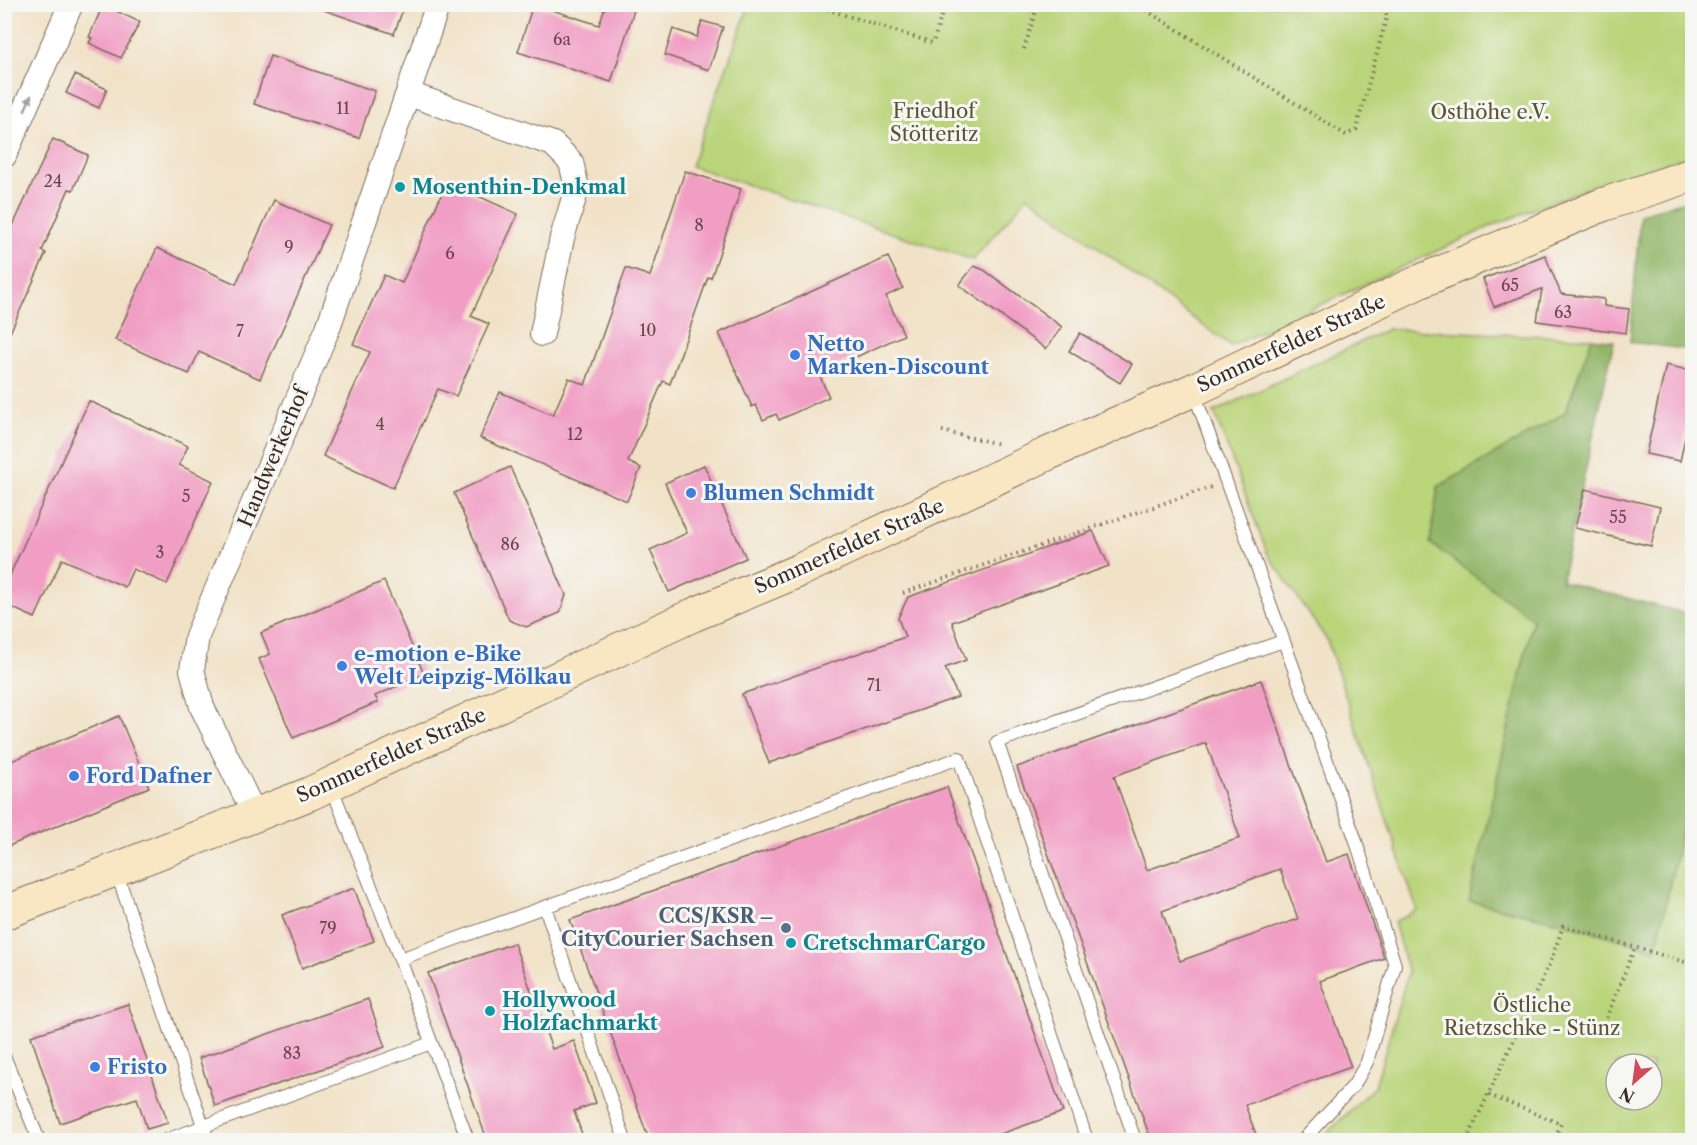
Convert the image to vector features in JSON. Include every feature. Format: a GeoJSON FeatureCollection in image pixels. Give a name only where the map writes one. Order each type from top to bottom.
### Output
{"type":"FeatureCollection","features":[{"type":"Feature","properties":{"kind":"main road","name":"Sommerfelder Straße"},"geometry":{"type":"LineString","coordinates":[[4,913],[330,784],[693,615],[798,571],[1047,454],[1193,390],[1421,282],[1602,205],[1692,175]]}},
{"type":"Feature","properties":{"kind":"street"},"geometry":{"type":"LineString","coordinates":[[4,156],[71,4]]}},
{"type":"Feature","properties":{"kind":"street","name":"Handwerkerhof"},"geometry":{"type":"LineString","coordinates":[[255,815],[202,707],[192,670],[197,636],[328,328],[438,4]]}},
{"type":"Feature","properties":{"kind":"street"},"geometry":{"type":"LineString","coordinates":[[409,94],[553,144],[571,162],[577,189],[562,238],[542,334]]}},
{"type":"Feature","properties":{"kind":"lane"},"geometry":{"type":"LineString","coordinates":[[1193,390],[1355,838],[1395,965],[1367,1062],[1354,1085],[1303,1140]]}},
{"type":"Feature","properties":{"kind":"lane"},"geometry":{"type":"LineString","coordinates":[[1135,1140],[997,742],[1283,641]]}},
{"type":"Feature","properties":{"kind":"lane"},"geometry":{"type":"LineString","coordinates":[[400,959],[959,758],[1087,1140]]}},
{"type":"Feature","properties":{"kind":"lane"},"geometry":{"type":"LineString","coordinates":[[330,784],[400,959],[468,1140]]}},
{"type":"Feature","properties":{"kind":"lane"},"geometry":{"type":"LineString","coordinates":[[116,869],[208,1140]]}},
{"type":"Feature","properties":{"kind":"lane"},"geometry":{"type":"LineString","coordinates":[[545,907],[625,1140]]}},
{"type":"Feature","properties":{"kind":"lane"},"geometry":{"type":"LineString","coordinates":[[166,1140],[431,1043]]}},
{"type":"Feature","properties":{"kind":"lane"},"geometry":{"type":"LineString","coordinates":[[4,1056],[39,1140]]}},
{"type":"Feature","properties":{"kind":"path"},"geometry":{"type":"LineString","coordinates":[[810,4],[933,43],[945,4]]}},
{"type":"Feature","properties":{"kind":"path"},"geometry":{"type":"LineString","coordinates":[[1024,49],[1038,4]]}},
{"type":"Feature","properties":{"kind":"path"},"geometry":{"type":"LineString","coordinates":[[1136,4],[1346,135],[1356,130],[1387,16],[1382,4]]}},
{"type":"Feature","properties":{"kind":"path"},"geometry":{"type":"LineString","coordinates":[[942,431],[1005,445]]}},
{"type":"Feature","properties":{"kind":"path"},"geometry":{"type":"LineString","coordinates":[[903,593],[1226,482]]}},
{"type":"Feature","properties":{"kind":"path"},"geometry":{"type":"LineString","coordinates":[[1467,1140],[1552,958],[1563,926],[1692,964]]}},
{"type":"Feature","properties":{"kind":"path"},"geometry":{"type":"LineString","coordinates":[[1602,1029],[1635,947]]}},
{"type":"Feature","properties":{"kind":"path"},"geometry":{"type":"LineString","coordinates":[[1489,1095],[1561,1124],[1554,1140]]}},
{"type":"Feature","properties":{"kind":"green space"},"geometry":{"type":"Polygon","coordinates":[[[749,5],[1692,5],[1692,155],[1592,186],[1489,227],[1231,346],[1028,196],[973,260],[691,166],[749,5]]]}},
{"type":"Feature","properties":{"kind":"green space"},"geometry":{"type":"Polygon","coordinates":[[[1692,199],[1692,350],[1630,342],[1640,214],[1692,199]]]}},
{"type":"Feature","properties":{"kind":"green space","name":"Östliche Rietzschke - Stünz"},"geometry":{"type":"Polygon","coordinates":[[[1388,329],[1592,338],[1565,413],[1438,487],[1430,543],[1533,618],[1470,901],[1564,923],[1656,950],[1692,779],[1692,1140],[1320,1140],[1375,1086],[1408,973],[1394,922],[1417,910],[1327,640],[1268,555],[1214,412],[1388,329]]]}},
{"type":"Feature","properties":{"kind":"green space"},"geometry":{"type":"Polygon","coordinates":[[[1592,338],[1614,341],[1561,581],[1692,615],[1692,779],[1656,950],[1564,923],[1469,901],[1533,619],[1430,543],[1438,487],[1565,413],[1592,338]]]}},
{"type":"Feature","properties":{"kind":"building"},"geometry":{"type":"Polygon","coordinates":[[[318,4],[405,4],[394,34],[318,8],[318,4]]]}},
{"type":"Feature","properties":{"kind":"building"},"geometry":{"type":"Polygon","coordinates":[[[533,4],[599,25],[606,4],[636,4],[611,82],[518,52],[533,4]]]}},
{"type":"Feature","properties":{"kind":"building"},"geometry":{"type":"Polygon","coordinates":[[[103,5],[140,22],[121,58],[89,43],[92,38],[89,37],[103,5]]]}},
{"type":"Feature","properties":{"kind":"building"},"geometry":{"type":"Polygon","coordinates":[[[702,21],[723,27],[709,70],[665,55],[673,29],[697,37],[702,21]]]}},
{"type":"Feature","properties":{"kind":"building"},"geometry":{"type":"Polygon","coordinates":[[[270,56],[375,91],[359,138],[254,104],[270,56]]]}},
{"type":"Feature","properties":{"kind":"building"},"geometry":{"type":"Polygon","coordinates":[[[75,75],[107,89],[99,108],[66,93],[75,75]]]}},
{"type":"Feature","properties":{"kind":"building"},"geometry":{"type":"Polygon","coordinates":[[[53,139],[88,155],[73,190],[69,189],[42,251],[46,253],[4,346],[4,245],[53,139]]]}},
{"type":"Feature","properties":{"kind":"building"},"geometry":{"type":"Polygon","coordinates":[[[685,171],[741,189],[711,278],[708,277],[670,384],[663,381],[628,462],[641,468],[627,501],[480,438],[500,392],[553,415],[569,378],[585,385],[626,268],[650,276],[685,171]]]}},
{"type":"Feature","properties":{"kind":"building"},"geometry":{"type":"Polygon","coordinates":[[[447,182],[518,214],[471,316],[489,324],[456,396],[438,389],[393,488],[323,456],[370,352],[353,344],[384,275],[402,283],[447,182]]]}},
{"type":"Feature","properties":{"kind":"building"},"geometry":{"type":"Polygon","coordinates":[[[274,200],[329,225],[260,379],[199,352],[189,374],[115,340],[157,248],[236,284],[274,200]]]}},
{"type":"Feature","properties":{"kind":"building"},"geometry":{"type":"Polygon","coordinates":[[[1545,255],[1561,294],[1604,299],[1604,306],[1629,309],[1626,333],[1537,321],[1542,289],[1494,307],[1483,279],[1545,255]]]}},
{"type":"Feature","properties":{"kind":"building","name":"Netto Marken-Discount"},"geometry":{"type":"Polygon","coordinates":[[[888,257],[903,288],[886,296],[904,335],[819,374],[829,397],[779,420],[776,414],[763,420],[756,405],[752,407],[719,333],[888,257]]]}},
{"type":"Feature","properties":{"kind":"building"},"geometry":{"type":"Polygon","coordinates":[[[974,266],[984,270],[1062,327],[1046,349],[959,285],[974,266]]]}},
{"type":"Feature","properties":{"kind":"building"},"geometry":{"type":"Polygon","coordinates":[[[1080,333],[1132,364],[1120,383],[1069,351],[1080,333]]]}},
{"type":"Feature","properties":{"kind":"building"},"geometry":{"type":"Polygon","coordinates":[[[1666,365],[1692,371],[1692,406],[1680,461],[1646,454],[1666,365]]]}},
{"type":"Feature","properties":{"kind":"building"},"geometry":{"type":"Polygon","coordinates":[[[89,401],[188,446],[179,465],[213,481],[167,584],[133,569],[125,587],[62,559],[35,618],[4,604],[4,588],[89,401]]]}},
{"type":"Feature","properties":{"kind":"building"},"geometry":{"type":"Polygon","coordinates":[[[704,465],[746,558],[669,592],[650,550],[687,533],[665,483],[704,465]]]}},
{"type":"Feature","properties":{"kind":"building"},"geometry":{"type":"Polygon","coordinates":[[[510,467],[566,595],[560,613],[526,627],[509,620],[454,493],[510,467]]]}},
{"type":"Feature","properties":{"kind":"building"},"geometry":{"type":"Polygon","coordinates":[[[1585,489],[1660,507],[1651,546],[1575,528],[1585,489]]]}},
{"type":"Feature","properties":{"kind":"building"},"geometry":{"type":"Polygon","coordinates":[[[1093,531],[1109,566],[952,622],[966,660],[945,668],[958,697],[769,763],[742,694],[905,637],[898,618],[908,597],[1093,531]]]}},
{"type":"Feature","properties":{"kind":"building","name":"e-motion e-Bike Welt Leipzig-Mölkau"},"geometry":{"type":"Polygon","coordinates":[[[384,581],[424,674],[375,696],[378,702],[293,738],[259,659],[270,654],[261,633],[384,581]]]}},
{"type":"Feature","properties":{"kind":"building"},"geometry":{"type":"Polygon","coordinates":[[[1261,680],[1326,862],[1349,854],[1384,958],[1320,981],[1351,1067],[1245,1105],[1258,1140],[1151,1140],[1017,767],[1261,680]],[[1206,743],[1114,776],[1147,870],[1240,838],[1206,743]],[[1280,869],[1162,911],[1180,961],[1298,919],[1280,869]]]}},
{"type":"Feature","properties":{"kind":"building","name":"Ford Dafner"},"geometry":{"type":"Polygon","coordinates":[[[119,716],[149,787],[4,848],[4,764],[119,716]]]}},
{"type":"Feature","properties":{"kind":"building","name":"CretschmarCargo"},"geometry":{"type":"Polygon","coordinates":[[[947,787],[1063,1112],[983,1140],[649,1140],[570,920],[947,787]]]}},
{"type":"Feature","properties":{"kind":"building"},"geometry":{"type":"Polygon","coordinates":[[[354,888],[374,941],[302,968],[282,915],[354,888]]]}},
{"type":"Feature","properties":{"kind":"building","name":"Hollywood Holzfachmarkt"},"geometry":{"type":"Polygon","coordinates":[[[514,943],[552,1049],[574,1041],[596,1103],[574,1111],[584,1140],[487,1140],[428,973],[514,943]]]}},
{"type":"Feature","properties":{"kind":"building"},"geometry":{"type":"Polygon","coordinates":[[[368,999],[385,1047],[215,1106],[199,1058],[368,999]]]}},
{"type":"Feature","properties":{"kind":"building","name":"Fristo"},"geometry":{"type":"Polygon","coordinates":[[[128,1004],[168,1123],[147,1129],[137,1098],[60,1123],[31,1036],[128,1004]]]}},
{"type":"Feature","properties":{"kind":"place","name":"Mosenthin-Denkmal"},"geometry":{"type":"Point","coordinates":[400,187]}},
{"type":"Feature","properties":{"kind":"place","name":"Netto Marken-Discount"},"geometry":{"type":"Point","coordinates":[795,355]}},
{"type":"Feature","properties":{"kind":"place","name":"Blumen Schmidt"},"geometry":{"type":"Point","coordinates":[691,493]}},
{"type":"Feature","properties":{"kind":"place","name":"e-motion e-Bike Welt Leipzig-Mölkau"},"geometry":{"type":"Point","coordinates":[342,666]}},
{"type":"Feature","properties":{"kind":"place","name":"Ford Dafner"},"geometry":{"type":"Point","coordinates":[74,776]}},
{"type":"Feature","properties":{"kind":"place","name":"CCS/KSR – CityCourier Sachsen"},"geometry":{"type":"Point","coordinates":[786,928]}},
{"type":"Feature","properties":{"kind":"place","name":"CretschmarCargo"},"geometry":{"type":"Point","coordinates":[791,943]}},
{"type":"Feature","properties":{"kind":"place","name":"Hollywood Holzfachmarkt"},"geometry":{"type":"Point","coordinates":[490,1011]}},
{"type":"Feature","properties":{"kind":"place","name":"Fristo"},"geometry":{"type":"Point","coordinates":[95,1067]}},
{"type":"Feature","properties":{"kind":"park label","name":"Osthöhe e.V."},"geometry":{"type":"Point","coordinates":[1490,112]}},
{"type":"Feature","properties":{"kind":"park label","name":"Friedhof Stötteritz"},"geometry":{"type":"Point","coordinates":[934,122]}}]}
